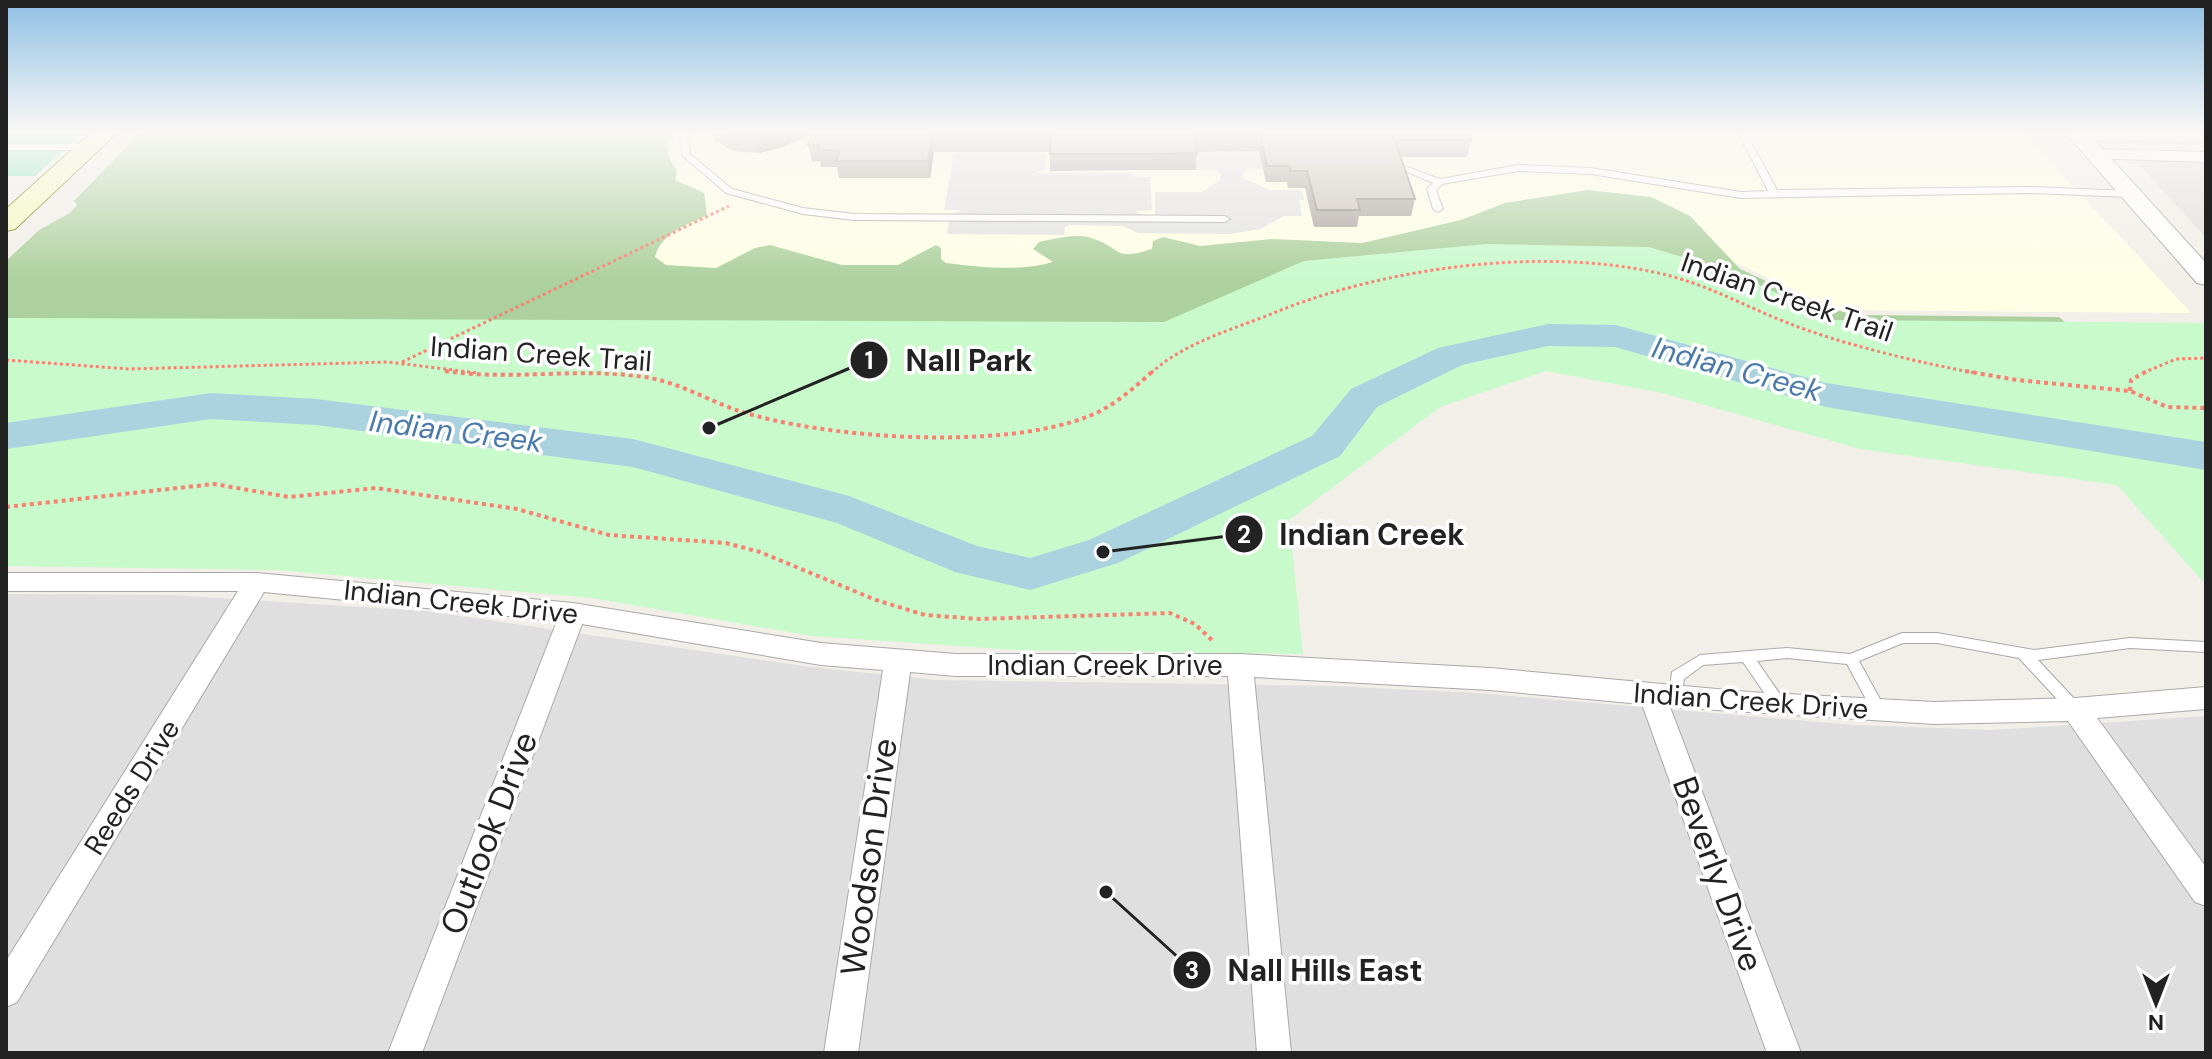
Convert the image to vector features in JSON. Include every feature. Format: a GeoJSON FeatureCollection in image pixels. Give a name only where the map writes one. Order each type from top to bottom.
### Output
{"type":"FeatureCollection","features":[{"type":"Feature","properties":{"kind":"main road"},"geometry":{"type":"LineString","coordinates":[[6,223],[53,180]]}},
{"type":"Feature","properties":{"kind":"street"},"geometry":{"type":"LineString","coordinates":[[2119,180],[2206,278]]}},
{"type":"Feature","properties":{"kind":"street","name":"Indian Creek Drive"},"geometry":{"type":"LineString","coordinates":[[6,582],[257,582],[573,613],[821,654],[898,661],[1060,668],[1240,665],[1490,679],[1781,706],[1879,710],[2075,709],[2206,698]]}},
{"type":"Feature","properties":{"kind":"street","name":"Reeds Drive"},"geometry":{"type":"LineString","coordinates":[[6,991],[257,582]]}},
{"type":"Feature","properties":{"kind":"street","name":"Outlook Drive"},"geometry":{"type":"LineString","coordinates":[[405,1053],[573,613]]}},
{"type":"Feature","properties":{"kind":"street","name":"Woodson Drive"},"geometry":{"type":"LineString","coordinates":[[841,1053],[898,661]]}},
{"type":"Feature","properties":{"kind":"street"},"geometry":{"type":"LineString","coordinates":[[1240,665],[1274,1053]]}},
{"type":"Feature","properties":{"kind":"street","name":"Beverly Drive"},"geometry":{"type":"LineString","coordinates":[[1664,695],[1784,1053]]}},
{"type":"Feature","properties":{"kind":"street"},"geometry":{"type":"LineString","coordinates":[[2075,709],[2206,892]]}},
{"type":"Feature","properties":{"kind":"lane"},"geometry":{"type":"LineString","coordinates":[[716,180],[729,191],[748,197],[803,211],[854,217],[1225,219]]}},
{"type":"Feature","properties":{"kind":"lane"},"geometry":{"type":"LineString","coordinates":[[1435,180],[1439,182]]}},
{"type":"Feature","properties":{"kind":"lane"},"geometry":{"type":"LineString","coordinates":[[1438,209],[1431,189],[1439,182],[1448,180]]}},
{"type":"Feature","properties":{"kind":"lane"},"geometry":{"type":"LineString","coordinates":[[1645,180],[1741,195],[2029,190],[2131,194]]}},
{"type":"Feature","properties":{"kind":"lane"},"geometry":{"type":"LineString","coordinates":[[1767,180],[1774,193]]}},
{"type":"Feature","properties":{"kind":"lane"},"geometry":{"type":"LineString","coordinates":[[1664,695],[1686,667],[1700,660],[1787,653],[1851,659],[1902,638],[1937,638],[2023,653],[2059,653],[2130,643],[2206,647]]}},
{"type":"Feature","properties":{"kind":"lane"},"geometry":{"type":"LineString","coordinates":[[2023,653],[2075,709]]}},
{"type":"Feature","properties":{"kind":"lane"},"geometry":{"type":"LineString","coordinates":[[1746,656],[1781,706]]}},
{"type":"Feature","properties":{"kind":"lane"},"geometry":{"type":"LineString","coordinates":[[1851,659],[1879,710]]}},
{"type":"Feature","properties":{"kind":"path"},"geometry":{"type":"LineString","coordinates":[[399,363],[748,197]]}},
{"type":"Feature","properties":{"kind":"path","name":"Indian Creek Trail"},"geometry":{"type":"LineString","coordinates":[[6,360],[129,369],[399,363],[454,372],[645,377],[691,390],[737,410],[808,425],[881,434],[962,437],[1040,430],[1091,416],[1133,389],[1170,355],[1315,297],[1455,267],[1541,261],[1601,264],[1658,273],[1719,291],[1789,324],[1939,366],[2017,380],[2130,391],[2167,407],[2206,408]]}},
{"type":"Feature","properties":{"kind":"path"},"geometry":{"type":"LineString","coordinates":[[2130,391],[2131,380],[2150,368],[2183,356],[2206,358]]}},
{"type":"Feature","properties":{"kind":"path"},"geometry":{"type":"LineString","coordinates":[[6,507],[214,484],[289,497],[376,488],[517,509],[609,535],[726,543],[760,552],[876,600],[925,615],[979,619],[1170,613],[1195,624],[1240,665]]}},
{"type":"Feature","properties":{"kind":"shaded area"},"geometry":{"type":"Polygon","coordinates":[[[649,180],[2068,180],[2191,313],[1837,310],[1736,263],[1644,236],[651,300],[649,180]]]}},
{"type":"Feature","properties":{"kind":"shaded area"},"geometry":{"type":"Polygon","coordinates":[[[949,180],[1150,180],[1152,210],[1135,211],[1143,216],[1155,216],[1155,192],[1202,192],[1219,180],[1249,180],[1270,190],[1302,190],[1304,200],[1299,200],[1302,216],[1284,216],[1260,229],[1230,234],[1138,233],[1123,226],[1069,225],[1065,227],[1064,235],[947,234],[950,215],[961,210],[944,210],[949,180]]]}},
{"type":"Feature","properties":{"kind":"shaded area"},"geometry":{"type":"Polygon","coordinates":[[[2154,180],[2206,180],[2206,238],[2154,180]]]}},
{"type":"Feature","properties":{"kind":"shaded area"},"geometry":{"type":"Polygon","coordinates":[[[6,594],[172,595],[425,611],[811,667],[937,680],[1333,686],[1477,693],[1854,725],[1992,730],[2206,716],[2206,1053],[6,1053],[6,594]]]}},
{"type":"Feature","properties":{"kind":"green space"},"geometry":{"type":"Polygon","coordinates":[[[94,180],[676,180],[704,193],[707,215],[683,226],[663,242],[655,257],[666,265],[716,268],[755,248],[770,245],[842,265],[898,265],[936,245],[941,248],[941,259],[946,263],[1013,268],[1053,262],[1033,249],[1039,242],[1072,236],[1091,238],[1123,254],[1152,249],[1153,241],[1163,237],[1200,246],[1273,239],[1362,243],[1461,220],[1505,203],[1588,190],[1651,197],[1690,216],[1740,269],[1824,308],[1861,315],[2059,317],[2206,442],[1744,354],[6,414],[6,261],[39,230],[70,213],[77,205],[74,201],[94,180]]]}},
{"type":"Feature","properties":{"kind":"green space"},"geometry":{"type":"Polygon","coordinates":[[[1486,244],[1649,247],[1730,271],[1834,320],[2206,323],[2206,585],[2117,485],[1860,449],[1662,393],[1546,371],[1440,407],[1289,520],[1303,654],[1016,650],[812,636],[592,598],[276,570],[6,566],[6,318],[1164,322],[1304,261],[1486,244]]]}},
{"type":"Feature","properties":{"kind":"building"},"geometry":{"type":"Polygon","coordinates":[[[1309,180],[1409,180],[1415,199],[1357,199],[1360,210],[1317,210],[1309,180]]]}},
{"type":"Feature","properties":{"kind":"waterway","name":"Indian Creek"},"geometry":{"type":"LineString","coordinates":[[6,436],[211,406],[316,412],[633,453],[849,511],[970,561],[1030,574],[1103,552],[1326,446],[1364,398],[1451,356],[1548,335],[1616,336],[1826,395],[2206,456]]}},
{"type":"Feature","properties":{"kind":"place","name":"Nall Park"},"geometry":{"type":"Point","coordinates":[709,428]}},
{"type":"Feature","properties":{"kind":"place","name":"Indian Creek"},"geometry":{"type":"Point","coordinates":[1103,552]}},
{"type":"Feature","properties":{"kind":"place","name":"Nall Hills East"},"geometry":{"type":"Point","coordinates":[1106,892]}}]}
